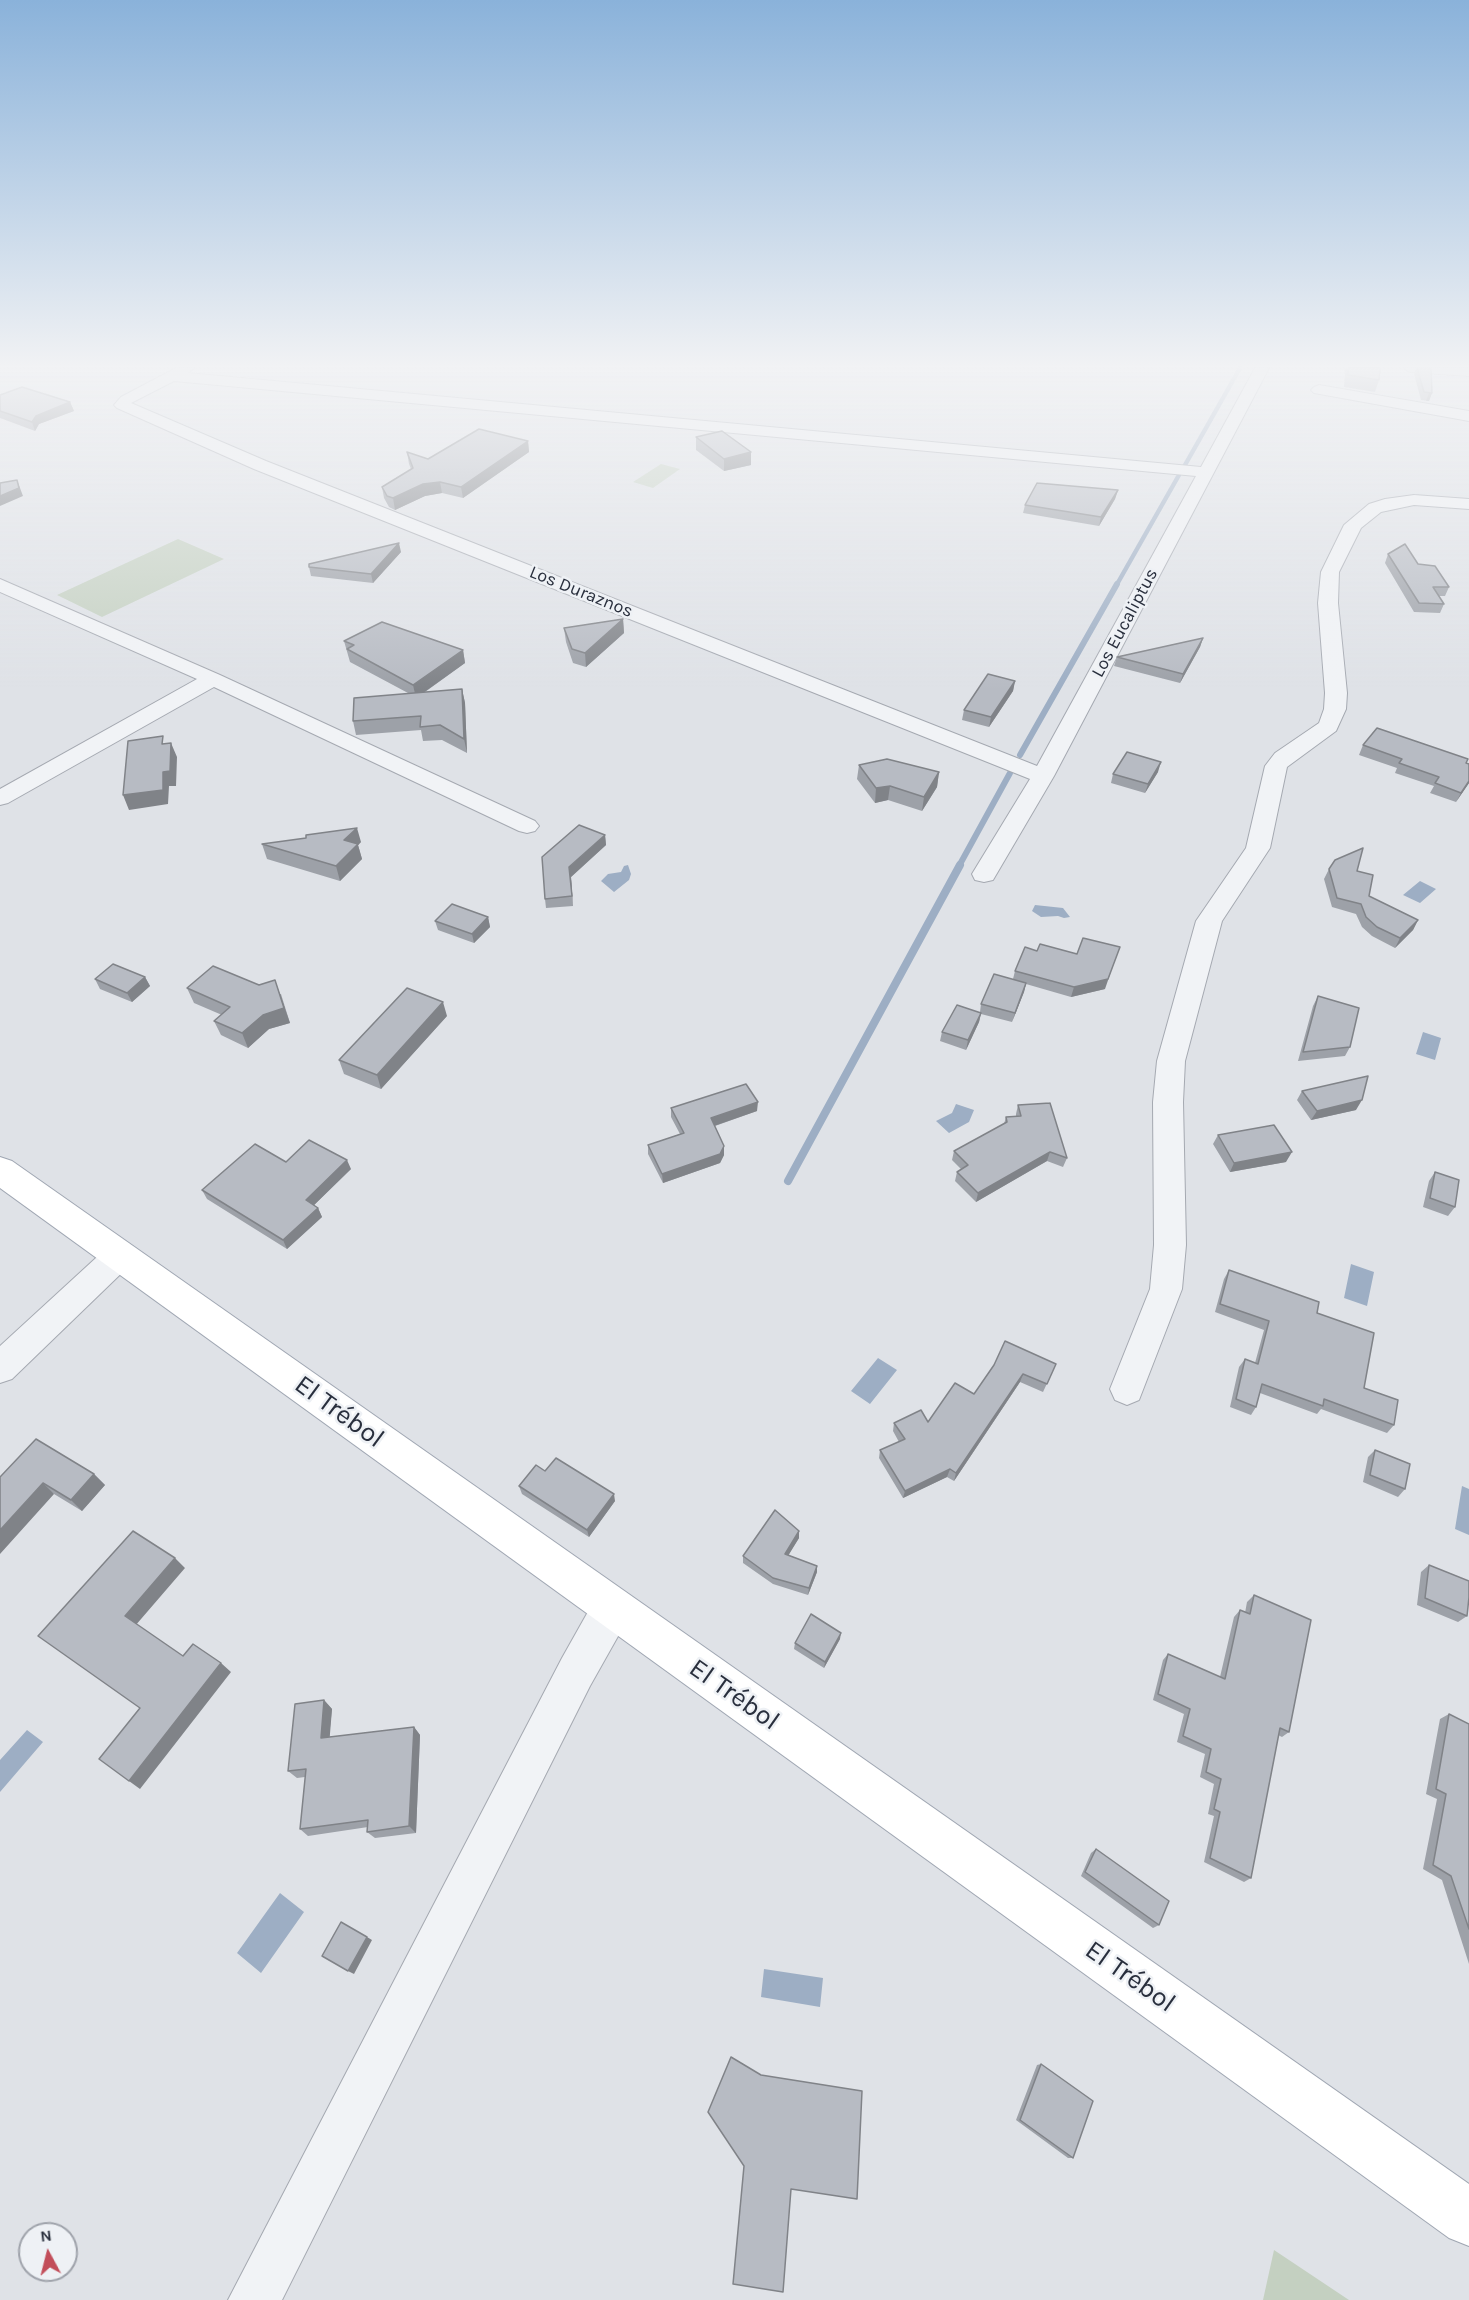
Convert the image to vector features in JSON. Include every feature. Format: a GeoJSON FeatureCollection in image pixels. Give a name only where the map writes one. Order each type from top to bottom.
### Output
{"type":"FeatureCollection","features":[{"type":"Feature","properties":{"kind":"main road","name":"El Trébol"},"geometry":{"type":"LineString","coordinates":[[0,1170],[1469,2218]]}},
{"type":"Feature","properties":{"kind":"street","name":"Los Duraznos"},"geometry":{"type":"LineString","coordinates":[[286,475],[1043,776]]}},
{"type":"Feature","properties":{"kind":"street","name":"Los Eucaliptus"},"geometry":{"type":"LineString","coordinates":[[984,874],[1043,776],[1204,475]]}},
{"type":"Feature","properties":{"kind":"street"},"geometry":{"type":"LineString","coordinates":[[1127,1389],[1166,1289],[1170,1245],[1168,1102],[1171,1061],[1209,921],[1258,848],[1276,766],[1283,758],[1328,726],[1335,709],[1336,693],[1328,603],[1330,572],[1353,525],[1374,508],[1394,502],[1414,500],[1469,504]]}},
{"type":"Feature","properties":{"kind":"street"},"geometry":{"type":"LineString","coordinates":[[0,585],[213,679],[527,826]]}},
{"type":"Feature","properties":{"kind":"street"},"geometry":{"type":"LineString","coordinates":[[0,798],[213,679]]}},
{"type":"Feature","properties":{"kind":"street"},"geometry":{"type":"LineString","coordinates":[[0,1368],[120,1255]]}},
{"type":"Feature","properties":{"kind":"street"},"geometry":{"type":"LineString","coordinates":[[254,2300],[576,1672],[612,1608]]}},
{"type":"Feature","properties":{"kind":"green space"},"geometry":{"type":"Polygon","coordinates":[[[643,475],[671,475],[653,488],[633,482],[643,475]]]}},
{"type":"Feature","properties":{"kind":"green space"},"geometry":{"type":"Polygon","coordinates":[[[178,539],[224,559],[102,617],[57,595],[178,539]]]}},
{"type":"Feature","properties":{"kind":"green space"},"geometry":{"type":"Polygon","coordinates":[[[1274,2250],[1349,2300],[1263,2300],[1274,2250]]]}},
{"type":"Feature","properties":{"kind":"water"},"geometry":{"type":"Polygon","coordinates":[[[628,865],[631,874],[629,880],[614,892],[601,881],[608,874],[621,872],[624,866],[628,865]]]}},
{"type":"Feature","properties":{"kind":"water"},"geometry":{"type":"Polygon","coordinates":[[[1420,881],[1436,889],[1420,903],[1403,895],[1420,881]]]}},
{"type":"Feature","properties":{"kind":"water"},"geometry":{"type":"Polygon","coordinates":[[[1035,905],[1063,908],[1070,917],[1041,917],[1032,911],[1035,905]]]}},
{"type":"Feature","properties":{"kind":"water"},"geometry":{"type":"Polygon","coordinates":[[[1423,1032],[1441,1038],[1435,1060],[1416,1054],[1423,1032]]]}},
{"type":"Feature","properties":{"kind":"water"},"geometry":{"type":"Polygon","coordinates":[[[956,1104],[974,1110],[969,1122],[949,1133],[936,1121],[952,1113],[956,1104]]]}},
{"type":"Feature","properties":{"kind":"water"},"geometry":{"type":"Polygon","coordinates":[[[1351,1264],[1374,1272],[1367,1306],[1344,1298],[1351,1264]]]}},
{"type":"Feature","properties":{"kind":"water"},"geometry":{"type":"Polygon","coordinates":[[[878,1358],[897,1370],[870,1404],[851,1391],[878,1358]]]}},
{"type":"Feature","properties":{"kind":"water"},"geometry":{"type":"Polygon","coordinates":[[[1462,1486],[1469,1489],[1469,1535],[1455,1529],[1462,1486]]]}},
{"type":"Feature","properties":{"kind":"water"},"geometry":{"type":"Polygon","coordinates":[[[27,1730],[43,1742],[0,1792],[0,1760],[27,1730]]]}},
{"type":"Feature","properties":{"kind":"water"},"geometry":{"type":"Polygon","coordinates":[[[280,1893],[304,1912],[261,1973],[237,1953],[280,1893]]]}},
{"type":"Feature","properties":{"kind":"water"},"geometry":{"type":"Polygon","coordinates":[[[764,1969],[823,1978],[820,2007],[761,1997],[764,1969]]]}},
{"type":"Feature","properties":{"kind":"building"},"geometry":{"type":"Polygon","coordinates":[[[401,475],[478,475],[461,487],[440,482],[423,484],[393,498],[387,496],[382,487],[401,475]]]}},
{"type":"Feature","properties":{"kind":"building"},"geometry":{"type":"Polygon","coordinates":[[[17,480],[19,488],[0,496],[0,483],[17,480]]]}},
{"type":"Feature","properties":{"kind":"building"},"geometry":{"type":"Polygon","coordinates":[[[1037,483],[1118,490],[1101,517],[1025,505],[1037,483]]]}},
{"type":"Feature","properties":{"kind":"building"},"geometry":{"type":"Polygon","coordinates":[[[399,543],[371,574],[309,567],[309,564],[399,543]]]}},
{"type":"Feature","properties":{"kind":"building"},"geometry":{"type":"Polygon","coordinates":[[[1405,544],[1418,564],[1435,566],[1449,587],[1433,587],[1444,604],[1419,603],[1388,554],[1405,544]]]}},
{"type":"Feature","properties":{"kind":"building"},"geometry":{"type":"Polygon","coordinates":[[[623,619],[585,653],[572,649],[564,628],[623,619]]]}},
{"type":"Feature","properties":{"kind":"building"},"geometry":{"type":"Polygon","coordinates":[[[382,622],[463,650],[413,685],[347,649],[354,645],[344,641],[382,622]]]}},
{"type":"Feature","properties":{"kind":"building"},"geometry":{"type":"Polygon","coordinates":[[[1203,638],[1183,674],[1117,657],[1203,638]]]}},
{"type":"Feature","properties":{"kind":"building"},"geometry":{"type":"Polygon","coordinates":[[[988,674],[1015,681],[991,717],[964,710],[988,674]]]}},
{"type":"Feature","properties":{"kind":"building"},"geometry":{"type":"Polygon","coordinates":[[[462,689],[464,739],[440,725],[420,727],[421,716],[353,721],[354,698],[462,689]]]}},
{"type":"Feature","properties":{"kind":"building"},"geometry":{"type":"Polygon","coordinates":[[[1377,728],[1468,759],[1466,763],[1469,764],[1469,781],[1461,793],[1435,783],[1439,777],[1399,763],[1402,759],[1363,745],[1377,728]]]}},
{"type":"Feature","properties":{"kind":"building"},"geometry":{"type":"Polygon","coordinates":[[[163,736],[162,744],[171,743],[170,771],[163,772],[163,790],[123,795],[128,741],[163,736]]]}},
{"type":"Feature","properties":{"kind":"building"},"geometry":{"type":"Polygon","coordinates":[[[1127,752],[1161,762],[1148,784],[1113,774],[1127,752]]]}},
{"type":"Feature","properties":{"kind":"building"},"geometry":{"type":"Polygon","coordinates":[[[887,759],[939,772],[924,797],[890,786],[876,788],[859,765],[887,759]]]}},
{"type":"Feature","properties":{"kind":"building"},"geometry":{"type":"Polygon","coordinates":[[[579,825],[605,835],[569,867],[572,896],[545,899],[542,857],[579,825]]]}},
{"type":"Feature","properties":{"kind":"building"},"geometry":{"type":"Polygon","coordinates":[[[357,828],[344,840],[358,844],[336,866],[262,844],[306,838],[306,835],[357,828]]]}},
{"type":"Feature","properties":{"kind":"building"},"geometry":{"type":"Polygon","coordinates":[[[1363,848],[1357,871],[1373,875],[1369,896],[1418,920],[1400,938],[1377,927],[1366,917],[1361,904],[1337,898],[1329,869],[1335,860],[1363,848]]]}},
{"type":"Feature","properties":{"kind":"building"},"geometry":{"type":"Polygon","coordinates":[[[452,904],[488,917],[472,934],[435,921],[452,904]]]}},
{"type":"Feature","properties":{"kind":"building"},"geometry":{"type":"Polygon","coordinates":[[[1083,938],[1120,947],[1108,979],[1074,987],[1015,971],[1025,947],[1037,951],[1040,944],[1077,954],[1083,938]]]}},
{"type":"Feature","properties":{"kind":"building"},"geometry":{"type":"Polygon","coordinates":[[[113,964],[145,977],[127,993],[95,979],[113,964]]]}},
{"type":"Feature","properties":{"kind":"building"},"geometry":{"type":"Polygon","coordinates":[[[213,966],[259,985],[275,980],[284,1008],[263,1015],[242,1033],[214,1021],[230,1007],[187,988],[213,966]]]}},
{"type":"Feature","properties":{"kind":"building"},"geometry":{"type":"Polygon","coordinates":[[[994,974],[1026,983],[1015,1013],[981,1004],[994,974]]]}},
{"type":"Feature","properties":{"kind":"building"},"geometry":{"type":"Polygon","coordinates":[[[407,988],[443,1002],[377,1075],[339,1060],[407,988]]]}},
{"type":"Feature","properties":{"kind":"building"},"geometry":{"type":"Polygon","coordinates":[[[1318,996],[1359,1008],[1350,1047],[1303,1052],[1318,996]]]}},
{"type":"Feature","properties":{"kind":"building"},"geometry":{"type":"Polygon","coordinates":[[[957,1005],[981,1013],[968,1040],[942,1032],[957,1005]]]}},
{"type":"Feature","properties":{"kind":"building"},"geometry":{"type":"Polygon","coordinates":[[[1368,1076],[1362,1100],[1317,1111],[1302,1091],[1368,1076]]]}},
{"type":"Feature","properties":{"kind":"building"},"geometry":{"type":"Polygon","coordinates":[[[746,1084],[758,1102],[711,1118],[724,1146],[720,1154],[662,1174],[648,1145],[684,1133],[671,1108],[746,1084]]]}},
{"type":"Feature","properties":{"kind":"building"},"geometry":{"type":"Polygon","coordinates":[[[1050,1103],[1067,1158],[1050,1152],[978,1193],[957,1172],[968,1165],[954,1151],[1007,1122],[1006,1117],[1021,1116],[1018,1105],[1050,1103]]]}},
{"type":"Feature","properties":{"kind":"building"},"geometry":{"type":"Polygon","coordinates":[[[1274,1125],[1292,1152],[1234,1163],[1218,1135],[1274,1125]]]}},
{"type":"Feature","properties":{"kind":"building"},"geometry":{"type":"Polygon","coordinates":[[[309,1140],[347,1160],[306,1200],[318,1208],[283,1240],[202,1190],[255,1144],[286,1162],[309,1140]]]}},
{"type":"Feature","properties":{"kind":"building"},"geometry":{"type":"Polygon","coordinates":[[[1435,1172],[1459,1180],[1455,1207],[1430,1198],[1435,1172]]]}},
{"type":"Feature","properties":{"kind":"building"},"geometry":{"type":"Polygon","coordinates":[[[1229,1270],[1319,1302],[1317,1313],[1374,1333],[1364,1388],[1398,1400],[1394,1425],[1324,1399],[1323,1406],[1262,1384],[1256,1407],[1236,1399],[1245,1359],[1258,1364],[1269,1321],[1220,1304],[1229,1270]]]}},
{"type":"Feature","properties":{"kind":"building"},"geometry":{"type":"Polygon","coordinates":[[[1005,1341],[1056,1364],[1047,1384],[1023,1374],[956,1473],[950,1469],[905,1491],[880,1450],[905,1439],[894,1423],[921,1410],[928,1422],[955,1383],[974,1394],[994,1365],[1005,1341]]]}},
{"type":"Feature","properties":{"kind":"building"},"geometry":{"type":"Polygon","coordinates":[[[36,1439],[94,1474],[71,1500],[43,1483],[0,1530],[0,1477],[36,1439]]]}},
{"type":"Feature","properties":{"kind":"building"},"geometry":{"type":"Polygon","coordinates":[[[1375,1450],[1410,1464],[1405,1489],[1370,1475],[1375,1450]]]}},
{"type":"Feature","properties":{"kind":"building"},"geometry":{"type":"Polygon","coordinates":[[[556,1458],[614,1494],[587,1530],[519,1486],[536,1465],[545,1471],[556,1458]]]}},
{"type":"Feature","properties":{"kind":"building"},"geometry":{"type":"Polygon","coordinates":[[[775,1510],[799,1531],[785,1554],[817,1566],[809,1588],[773,1578],[743,1556],[775,1510]]]}},
{"type":"Feature","properties":{"kind":"building"},"geometry":{"type":"Polygon","coordinates":[[[133,1531],[175,1558],[125,1616],[183,1656],[193,1644],[221,1663],[129,1781],[99,1759],[140,1708],[38,1636],[133,1531]]]}},
{"type":"Feature","properties":{"kind":"building"},"geometry":{"type":"Polygon","coordinates":[[[1429,1565],[1469,1581],[1467,1616],[1425,1598],[1429,1565]]]}},
{"type":"Feature","properties":{"kind":"building"},"geometry":{"type":"Polygon","coordinates":[[[1254,1595],[1311,1620],[1289,1732],[1280,1728],[1251,1878],[1210,1858],[1220,1812],[1214,1809],[1221,1779],[1206,1772],[1211,1749],[1183,1736],[1190,1709],[1158,1694],[1168,1654],[1225,1679],[1240,1610],[1250,1614],[1254,1595]]]}},
{"type":"Feature","properties":{"kind":"building"},"geometry":{"type":"Polygon","coordinates":[[[811,1614],[841,1633],[825,1662],[795,1643],[811,1614]]]}},
{"type":"Feature","properties":{"kind":"building"},"geometry":{"type":"Polygon","coordinates":[[[324,1700],[321,1738],[414,1727],[409,1826],[367,1832],[368,1820],[300,1829],[306,1769],[288,1771],[295,1704],[324,1700]]]}},
{"type":"Feature","properties":{"kind":"building"},"geometry":{"type":"Polygon","coordinates":[[[1449,1714],[1469,1724],[1469,1929],[1451,1876],[1433,1865],[1446,1794],[1436,1789],[1449,1714]]]}},
{"type":"Feature","properties":{"kind":"building"},"geometry":{"type":"Polygon","coordinates":[[[1096,1849],[1169,1901],[1159,1925],[1085,1872],[1096,1849]]]}},
{"type":"Feature","properties":{"kind":"building"},"geometry":{"type":"Polygon","coordinates":[[[341,1922],[367,1937],[348,1971],[322,1956],[341,1922]]]}},
{"type":"Feature","properties":{"kind":"building"},"geometry":{"type":"Polygon","coordinates":[[[731,2057],[761,2075],[862,2091],[857,2199],[791,2189],[783,2292],[733,2284],[744,2166],[708,2112],[731,2057]]]}},
{"type":"Feature","properties":{"kind":"building"},"geometry":{"type":"Polygon","coordinates":[[[1041,2064],[1093,2101],[1073,2158],[1020,2120],[1041,2064]]]}},
{"type":"Feature","properties":{"kind":"waterway"},"geometry":{"type":"LineString","coordinates":[[1116,586],[1179,475]]}},
{"type":"Feature","properties":{"kind":"waterway"},"geometry":{"type":"LineString","coordinates":[[1020,755],[1117,584]]}},
{"type":"Feature","properties":{"kind":"waterway"},"geometry":{"type":"LineString","coordinates":[[959,866],[1010,773]]}},
{"type":"Feature","properties":{"kind":"waterway"},"geometry":{"type":"LineString","coordinates":[[788,1181],[960,865]]}}]}
